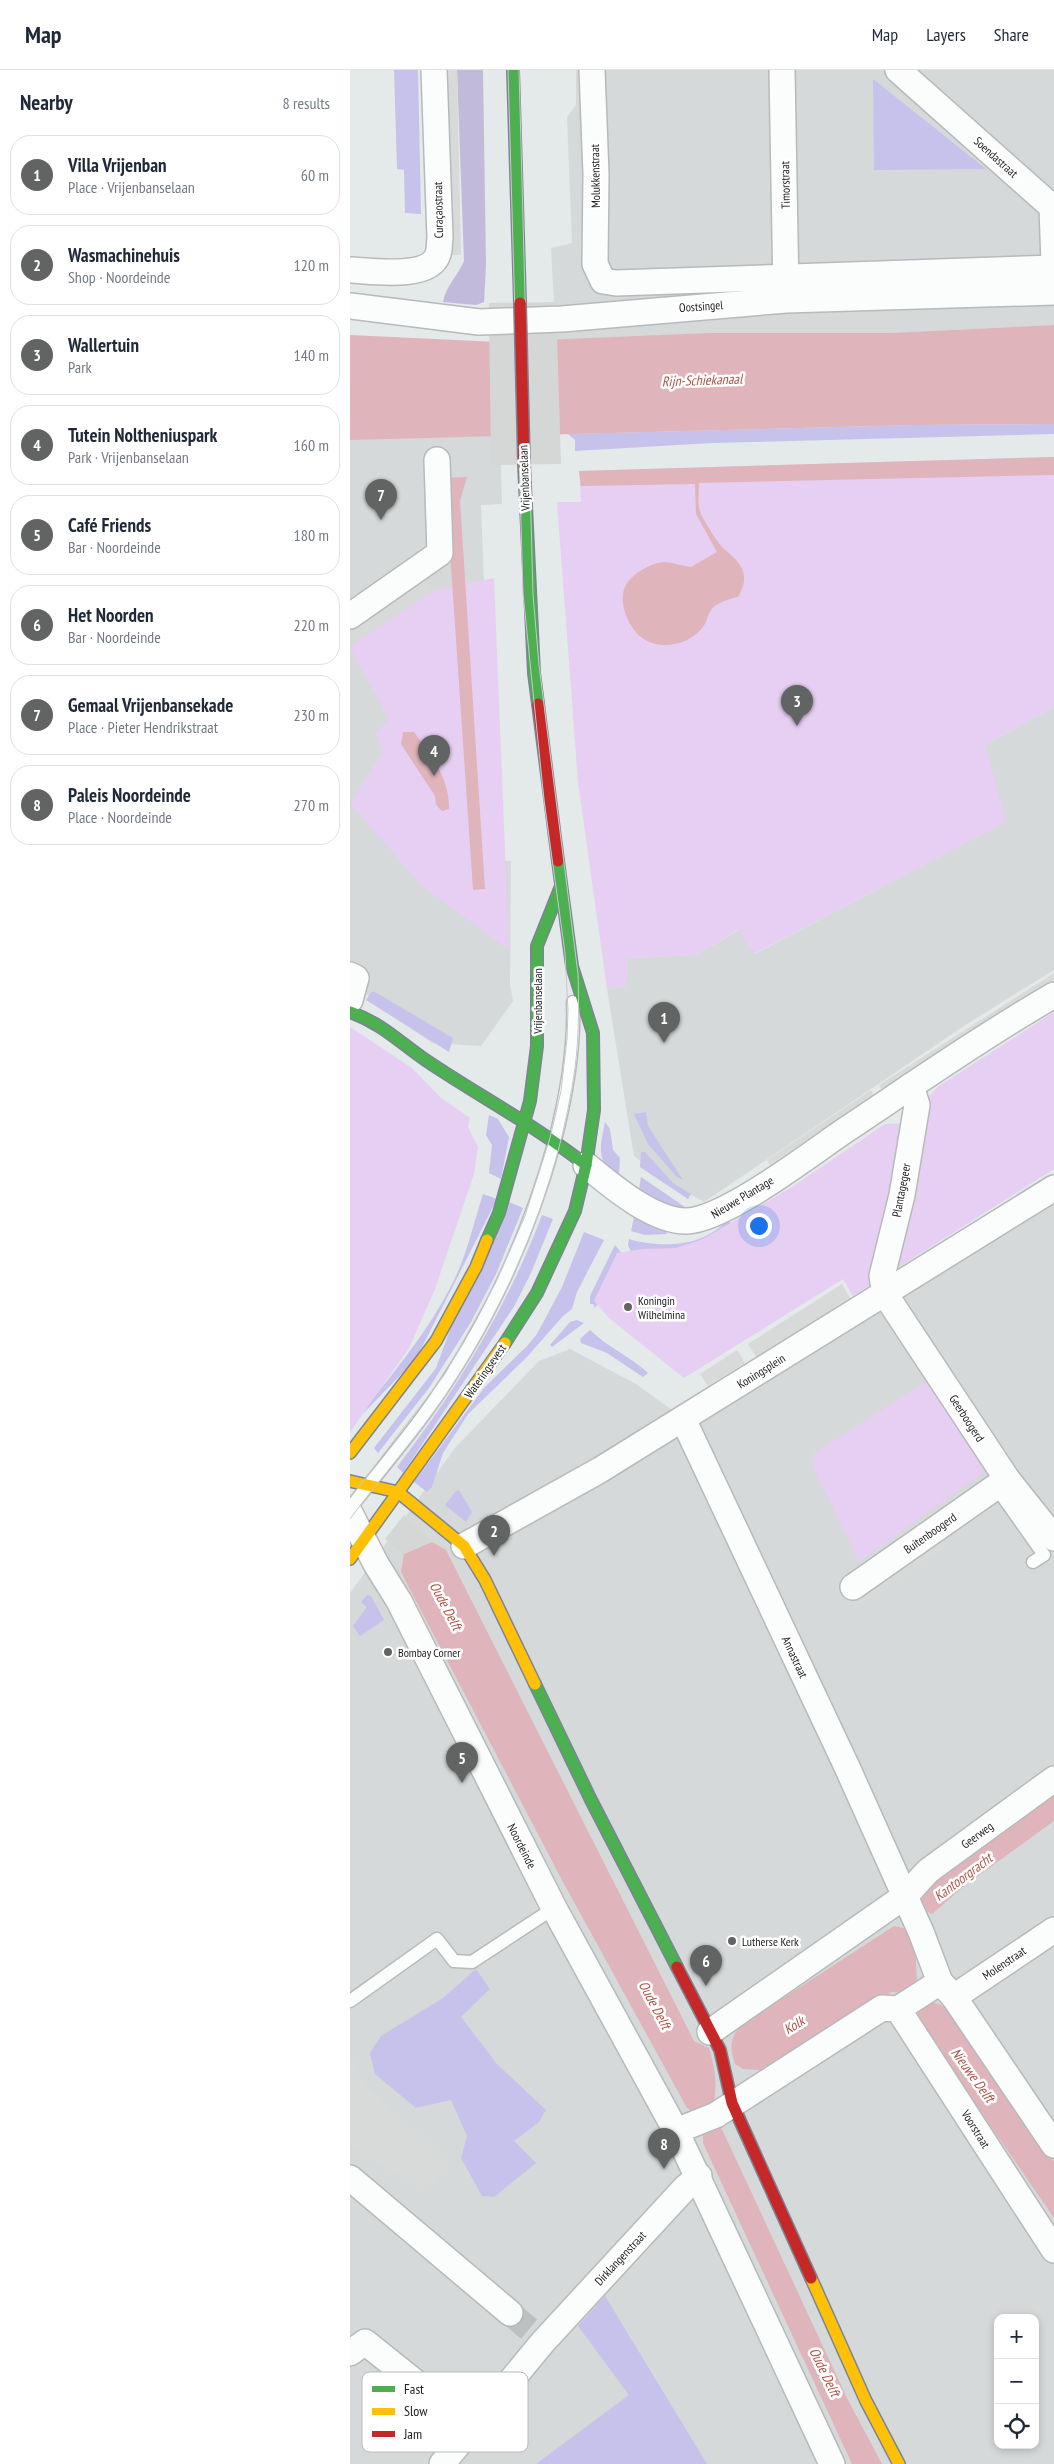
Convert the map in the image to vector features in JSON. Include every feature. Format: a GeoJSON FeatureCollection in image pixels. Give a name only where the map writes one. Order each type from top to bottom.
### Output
{"type":"FeatureCollection","features":[{"type":"Feature","properties":{"kind":"main road","name":"Vrijenbanselaan"},"geometry":{"type":"LineString","coordinates":[[513,70],[524,464],[534,673],[572,966],[593,1033],[594,1110],[586,1165]]}},
{"type":"Feature","properties":{"kind":"main road","name":"Vrijenbanselaan"},"geometry":{"type":"LineString","coordinates":[[525,1123],[537,1046],[537,946],[562,884]]}},
{"type":"Feature","properties":{"kind":"main road","name":"Nieuwe Plantage"},"geometry":{"type":"LineString","coordinates":[[350,1012],[384,1029],[425,1060],[555,1141],[586,1165]]}},
{"type":"Feature","properties":{"kind":"main road"},"geometry":{"type":"LineString","coordinates":[[350,1453],[425,1356],[462,1295],[499,1213],[525,1123]]}},
{"type":"Feature","properties":{"kind":"main road","name":"Wateringsevest"},"geometry":{"type":"LineString","coordinates":[[357,1550],[498,1354],[537,1293],[575,1211],[586,1165]]}},
{"type":"Feature","properties":{"kind":"main road"},"geometry":{"type":"LineString","coordinates":[[350,1481],[398,1492],[464,1546],[485,1580],[590,1800],[715,2041],[725,2067],[716,2113],[899,2464]]}},
{"type":"Feature","properties":{"kind":"street","name":"Curaçaostraat"},"geometry":{"type":"LineString","coordinates":[[350,270],[407,273],[430,266],[438,255],[440,238],[434,70]]}},
{"type":"Feature","properties":{"kind":"street","name":"Molukkenstraat"},"geometry":{"type":"LineString","coordinates":[[592,70],[596,174],[595,264],[603,281]]}},
{"type":"Feature","properties":{"kind":"street","name":"Timorstraat"},"geometry":{"type":"LineString","coordinates":[[782,70],[787,243],[786,288]]}},
{"type":"Feature","properties":{"kind":"street","name":"Soendastraat"},"geometry":{"type":"LineString","coordinates":[[898,70],[1052,207],[1054,263]]}},
{"type":"Feature","properties":{"kind":"street","name":"Oostsingel"},"geometry":{"type":"LineString","coordinates":[[350,306],[479,322],[562,319],[786,288],[1054,268]]}},
{"type":"Feature","properties":{"kind":"street","name":"Oostsingel"},"geometry":{"type":"LineString","coordinates":[[603,281],[616,283],[786,288],[1054,292]]}},
{"type":"Feature","properties":{"kind":"street"},"geometry":{"type":"LineString","coordinates":[[350,616],[440,553],[437,460]]}},
{"type":"Feature","properties":{"kind":"street"},"geometry":{"type":"LineString","coordinates":[[350,975],[356,978],[350,1000]]}},
{"type":"Feature","properties":{"kind":"street","name":"Nieuwe Plantage"},"geometry":{"type":"LineString","coordinates":[[586,1165],[623,1195],[671,1220],[706,1218],[764,1185],[911,1086],[1054,995]]}},
{"type":"Feature","properties":{"kind":"street","name":"Plantagegeer"},"geometry":{"type":"LineString","coordinates":[[885,1294],[882,1276],[902,1196],[917,1105],[911,1086]]}},
{"type":"Feature","properties":{"kind":"street","name":"Koningsplein"},"geometry":{"type":"LineString","coordinates":[[464,1546],[600,1470],[1054,1188]]}},
{"type":"Feature","properties":{"kind":"street","name":"Geerboogerd"},"geometry":{"type":"LineString","coordinates":[[885,1294],[1002,1483],[1054,1538]]}},
{"type":"Feature","properties":{"kind":"street","name":"Annastraat"},"geometry":{"type":"LineString","coordinates":[[683,1419],[847,1767],[913,1915]]}},
{"type":"Feature","properties":{"kind":"street","name":"Buitenboogerd"},"geometry":{"type":"LineString","coordinates":[[853,1587],[1002,1483]]}},
{"type":"Feature","properties":{"kind":"street","name":"Noordeinde"},"geometry":{"type":"LineString","coordinates":[[350,1513],[357,1550],[399,1600],[554,1908],[699,2176]]}},
{"type":"Feature","properties":{"kind":"street","name":"Geerweg"},"geometry":{"type":"LineString","coordinates":[[913,1915],[928,1871],[1054,1779]]}},
{"type":"Feature","properties":{"kind":"street"},"geometry":{"type":"LineString","coordinates":[[715,2041],[913,1915],[925,1997],[1054,2145]]}},
{"type":"Feature","properties":{"kind":"street","name":"Molenstraat"},"geometry":{"type":"LineString","coordinates":[[925,1997],[1054,1930]]}},
{"type":"Feature","properties":{"kind":"street"},"geometry":{"type":"LineString","coordinates":[[676,2131],[716,2113],[882,2008],[925,1997]]}},
{"type":"Feature","properties":{"kind":"street","name":"Voorstraat"},"geometry":{"type":"LineString","coordinates":[[925,1997],[1054,2250]]}},
{"type":"Feature","properties":{"kind":"street"},"geometry":{"type":"LineString","coordinates":[[699,2176],[832,2464]]}},
{"type":"Feature","properties":{"kind":"street","name":"Dirklangenstraat"},"geometry":{"type":"LineString","coordinates":[[513,2372],[539,2338],[685,2188],[699,2176]]}},
{"type":"Feature","properties":{"kind":"street"},"geometry":{"type":"LineString","coordinates":[[354,2182],[510,2313]]}},
{"type":"Feature","properties":{"kind":"street"},"geometry":{"type":"LineString","coordinates":[[350,2353],[365,2342],[402,2372]]}},
{"type":"Feature","properties":{"kind":"street","name":"Dirklangenstraat"},"geometry":{"type":"LineString","coordinates":[[442,2464],[451,2452]]}},
{"type":"Feature","properties":{"kind":"lane","name":"Vrijenbanselaan"},"geometry":{"type":"LineString","coordinates":[[555,1141],[568,1083],[572,1041],[572,966]]}},
{"type":"Feature","properties":{"kind":"lane","name":"Wateringsevest"},"geometry":{"type":"LineString","coordinates":[[350,1508],[423,1415],[485,1319],[530,1219],[555,1141]]}},
{"type":"Feature","properties":{"kind":"lane"},"geometry":{"type":"LineString","coordinates":[[1002,1483],[1044,1555],[1033,1562]]}},
{"type":"Feature","properties":{"kind":"lane"},"geometry":{"type":"LineString","coordinates":[[350,2002],[437,1939],[454,1961],[472,1962],[554,1908]]}},
{"type":"Feature","properties":{"kind":"shaded area"},"geometry":{"type":"Polygon","coordinates":[[[394,70],[418,70],[421,214],[405,213],[404,170],[397,169],[394,70]]]}},
{"type":"Feature","properties":{"kind":"shaded area"},"geometry":{"type":"Polygon","coordinates":[[[443,70],[457,70],[461,255],[448,255],[443,70]]]}},
{"type":"Feature","properties":{"kind":"shaded area"},"geometry":{"type":"Polygon","coordinates":[[[457,70],[483,70],[486,265],[484,302],[476,305],[443,302],[464,261],[457,70]]]}},
{"type":"Feature","properties":{"kind":"shaded area"},"geometry":{"type":"Polygon","coordinates":[[[576,70],[1054,70],[1054,325],[890,333],[708,333],[556,341],[551,248],[572,243],[567,117],[576,105],[576,70]]]}},
{"type":"Feature","properties":{"kind":"shaded area"},"geometry":{"type":"Polygon","coordinates":[[[912,70],[920,70],[1054,190],[1054,197],[912,70]]]}},
{"type":"Feature","properties":{"kind":"shaded area"},"geometry":{"type":"Polygon","coordinates":[[[873,79],[986,169],[874,170],[873,79]]]}},
{"type":"Feature","properties":{"kind":"shaded area"},"geometry":{"type":"Polygon","coordinates":[[[1054,424],[1054,434],[712,443],[575,451],[575,440],[568,434],[915,425],[1054,424]]]}},
{"type":"Feature","properties":{"kind":"shaded area"},"geometry":{"type":"Polygon","coordinates":[[[350,435],[500,435],[502,504],[481,505],[495,861],[511,861],[510,984],[513,1001],[481,1046],[432,1043],[398,1020],[381,999],[350,990],[350,435]]]}},
{"type":"Feature","properties":{"kind":"shaded area"},"geometry":{"type":"Polygon","coordinates":[[[1054,457],[1054,707],[985,745],[1006,822],[754,954],[738,930],[696,955],[627,958],[626,986],[607,989],[578,782],[557,502],[581,502],[579,471],[1054,457]]]}},
{"type":"Feature","properties":{"kind":"shaded area"},"geometry":{"type":"Polygon","coordinates":[[[418,570],[433,591],[356,642],[350,634],[350,616],[418,570]]]}},
{"type":"Feature","properties":{"kind":"shaded area"},"geometry":{"type":"Polygon","coordinates":[[[494,578],[509,950],[422,886],[350,804],[382,752],[375,733],[389,719],[351,650],[356,642],[433,591],[494,578]]]}},
{"type":"Feature","properties":{"kind":"shaded area"},"geometry":{"type":"Polygon","coordinates":[[[1054,707],[1054,970],[967,1024],[704,1202],[661,1177],[634,1156],[607,989],[626,986],[627,958],[696,955],[739,930],[755,954],[1005,822],[985,745],[1054,707]]]}},
{"type":"Feature","properties":{"kind":"shaded area"},"geometry":{"type":"Polygon","coordinates":[[[1054,973],[1054,981],[991,1018],[882,1090],[879,1085],[1054,973]]]}},
{"type":"Feature","properties":{"kind":"shaded area"},"geometry":{"type":"Polygon","coordinates":[[[371,992],[375,992],[453,1038],[449,1052],[366,1000],[371,992]]]}},
{"type":"Feature","properties":{"kind":"shaded area"},"geometry":{"type":"Polygon","coordinates":[[[1054,1012],[1054,1169],[853,1296],[843,1279],[684,1378],[609,1318],[594,1301],[617,1253],[643,1249],[676,1248],[703,1239],[792,1187],[885,1124],[904,1123],[939,1086],[1054,1012]]]}},
{"type":"Feature","properties":{"kind":"shaded area"},"geometry":{"type":"Polygon","coordinates":[[[350,1027],[412,1068],[441,1098],[470,1118],[468,1127],[478,1147],[474,1174],[435,1289],[409,1348],[350,1432],[350,1027]]]}},
{"type":"Feature","properties":{"kind":"shaded area"},"geometry":{"type":"Polygon","coordinates":[[[871,1090],[874,1095],[770,1165],[767,1160],[871,1090]]]}},
{"type":"Feature","properties":{"kind":"shaded area"},"geometry":{"type":"Polygon","coordinates":[[[646,1112],[648,1126],[683,1180],[677,1177],[648,1144],[634,1114],[646,1112]]]}},
{"type":"Feature","properties":{"kind":"shaded area"},"geometry":{"type":"Polygon","coordinates":[[[489,1115],[498,1119],[509,1137],[501,1179],[489,1173],[492,1145],[486,1135],[489,1115]]]}},
{"type":"Feature","properties":{"kind":"shaded area"},"geometry":{"type":"Polygon","coordinates":[[[605,1122],[610,1129],[613,1150],[620,1158],[619,1175],[606,1165],[601,1152],[605,1122]]]}},
{"type":"Feature","properties":{"kind":"shaded area"},"geometry":{"type":"Polygon","coordinates":[[[641,1152],[645,1152],[673,1183],[691,1194],[688,1199],[640,1167],[641,1152]]]}},
{"type":"Feature","properties":{"kind":"shaded area"},"geometry":{"type":"Polygon","coordinates":[[[641,1177],[685,1207],[685,1210],[659,1202],[639,1189],[641,1177]]]}},
{"type":"Feature","properties":{"kind":"shaded area"},"geometry":{"type":"Polygon","coordinates":[[[1054,1185],[1054,2464],[350,2464],[350,1593],[455,1448],[539,1361],[570,1349],[636,1384],[672,1410],[1054,1185]]]}},
{"type":"Feature","properties":{"kind":"shaded area"},"geometry":{"type":"Polygon","coordinates":[[[483,1194],[497,1199],[416,1359],[351,1426],[406,1356],[443,1300],[463,1260],[483,1194]]]}},
{"type":"Feature","properties":{"kind":"shaded area"},"geometry":{"type":"Polygon","coordinates":[[[509,1202],[523,1208],[496,1274],[471,1322],[429,1388],[378,1453],[374,1448],[436,1368],[451,1327],[509,1202]]]}},
{"type":"Feature","properties":{"kind":"shaded area"},"geometry":{"type":"Polygon","coordinates":[[[635,1213],[667,1234],[645,1235],[631,1231],[635,1213]]]}},
{"type":"Feature","properties":{"kind":"shaded area"},"geometry":{"type":"Polygon","coordinates":[[[542,1215],[553,1219],[531,1273],[515,1305],[403,1473],[397,1467],[440,1408],[479,1347],[513,1283],[542,1215]]]}},
{"type":"Feature","properties":{"kind":"shaded area"},"geometry":{"type":"Polygon","coordinates":[[[729,1220],[731,1225],[711,1246],[631,1252],[628,1245],[629,1239],[657,1244],[678,1244],[697,1240],[729,1220]]]}},
{"type":"Feature","properties":{"kind":"shaded area"},"geometry":{"type":"Polygon","coordinates":[[[584,1232],[604,1240],[577,1292],[572,1309],[563,1316],[527,1357],[468,1414],[443,1453],[432,1487],[427,1492],[414,1482],[484,1388],[537,1334],[562,1287],[584,1232]]]}},
{"type":"Feature","properties":{"kind":"shaded area"},"geometry":{"type":"Polygon","coordinates":[[[615,1245],[623,1255],[619,1267],[595,1308],[593,1304],[590,1304],[590,1296],[615,1245]]]}},
{"type":"Feature","properties":{"kind":"shaded area"},"geometry":{"type":"Polygon","coordinates":[[[842,1284],[850,1298],[757,1358],[748,1344],[842,1284]]]}},
{"type":"Feature","properties":{"kind":"shaded area"},"geometry":{"type":"Polygon","coordinates":[[[577,1320],[584,1323],[552,1347],[550,1345],[570,1322],[577,1320]]]}},
{"type":"Feature","properties":{"kind":"shaded area"},"geometry":{"type":"Polygon","coordinates":[[[590,1330],[648,1373],[643,1377],[607,1353],[581,1343],[580,1339],[590,1330]]]}},
{"type":"Feature","properties":{"kind":"shaded area"},"geometry":{"type":"Polygon","coordinates":[[[737,1350],[745,1363],[708,1386],[700,1374],[737,1350]]]}},
{"type":"Feature","properties":{"kind":"shaded area"},"geometry":{"type":"Polygon","coordinates":[[[928,1380],[984,1472],[859,1562],[811,1463],[816,1461],[813,1454],[928,1380]]]}},
{"type":"Feature","properties":{"kind":"shaded area"},"geometry":{"type":"Polygon","coordinates":[[[968,1485],[980,1505],[943,1532],[951,1542],[855,1609],[848,1596],[869,1582],[860,1562],[968,1485]]]}},
{"type":"Feature","properties":{"kind":"shaded area"},"geometry":{"type":"Polygon","coordinates":[[[459,1490],[472,1512],[466,1522],[445,1505],[456,1491],[459,1490]]]}},
{"type":"Feature","properties":{"kind":"shaded area"},"geometry":{"type":"Polygon","coordinates":[[[367,1595],[371,1596],[384,1620],[360,1636],[353,1626],[367,1607],[361,1602],[367,1595]]]}},
{"type":"Feature","properties":{"kind":"shaded area"},"geometry":{"type":"Polygon","coordinates":[[[476,1969],[490,1989],[461,2017],[497,2064],[546,2110],[539,2122],[514,2141],[536,2163],[494,2197],[482,2196],[461,2158],[467,2136],[451,2100],[416,2108],[375,2074],[370,2053],[381,2036],[443,1998],[476,1969]]]}},
{"type":"Feature","properties":{"kind":"shaded area"},"geometry":{"type":"Polygon","coordinates":[[[350,2054],[363,2083],[450,2163],[434,2182],[417,2186],[350,2146],[350,2054]]]}},
{"type":"Feature","properties":{"kind":"shaded area"},"geometry":{"type":"Polygon","coordinates":[[[605,2296],[707,2464],[536,2464],[629,2395],[578,2326],[605,2296]]]}},
{"type":"Feature","properties":{"kind":"water","name":"Rijn-Schiekanaal"},"geometry":{"type":"Polygon","coordinates":[[[1054,325],[1054,424],[915,425],[350,440],[350,335],[498,342],[708,333],[890,333],[1054,325]]]}},
{"type":"Feature","properties":{"kind":"water"},"geometry":{"type":"Polygon","coordinates":[[[1054,457],[1054,475],[699,483],[701,514],[719,543],[740,565],[743,570],[744,582],[738,597],[716,605],[709,613],[705,624],[692,637],[675,644],[666,645],[649,642],[636,633],[625,613],[623,605],[624,591],[633,576],[648,567],[664,562],[691,567],[717,552],[696,514],[695,484],[581,486],[579,471],[1054,457]]]}},
{"type":"Feature","properties":{"kind":"water"},"geometry":{"type":"Polygon","coordinates":[[[467,477],[460,501],[485,889],[473,890],[445,478],[467,477]]]}},
{"type":"Feature","properties":{"kind":"water"},"geometry":{"type":"Polygon","coordinates":[[[403,732],[414,732],[433,759],[443,778],[449,809],[442,811],[436,805],[435,796],[401,744],[403,732]]]}},
{"type":"Feature","properties":{"kind":"water","name":"Oude Delft"},"geometry":{"type":"Polygon","coordinates":[[[432,1542],[446,1550],[694,2041],[709,2048],[715,2077],[713,2106],[696,2113],[687,2108],[563,1882],[401,1572],[404,1554],[432,1542]]]}},
{"type":"Feature","properties":{"kind":"water","name":"Kantoorgracht"},"geometry":{"type":"Polygon","coordinates":[[[1054,1792],[1054,1821],[963,1887],[932,1914],[920,1908],[924,1890],[1054,1792]]]}},
{"type":"Feature","properties":{"kind":"water","name":"Kolk"},"geometry":{"type":"Polygon","coordinates":[[[894,1926],[907,1929],[915,1944],[917,1982],[903,1993],[892,1992],[760,2070],[743,2069],[735,2064],[732,2053],[732,2040],[740,2026],[894,1926]]]}},
{"type":"Feature","properties":{"kind":"water","name":"Nieuwe Delft"},"geometry":{"type":"Polygon","coordinates":[[[932,2002],[949,2008],[1054,2161],[1054,2218],[919,2022],[918,2013],[932,2002]]]}},
{"type":"Feature","properties":{"kind":"water","name":"Oude Delft"},"geometry":{"type":"Polygon","coordinates":[[[720,2125],[847,2398],[882,2464],[852,2464],[703,2143],[703,2131],[720,2125]]]}},
{"type":"Feature","properties":{"kind":"pier"},"geometry":{"type":"Polygon","coordinates":[[[556,302],[561,464],[491,465],[489,303],[556,302]]]}},
{"type":"Feature","properties":{"kind":"pier"},"geometry":{"type":"Polygon","coordinates":[[[404,1515],[430,1542],[404,1554],[385,1539],[404,1515]]]}},
{"type":"Feature","properties":{"kind":"tunnel"},"geometry":{"type":"LineString","coordinates":[[510,2313],[535,2334]]}},
{"type":"Feature","properties":{"kind":"tram line"},"geometry":{"type":"LineString","coordinates":[[350,1498],[445,1374],[496,1282],[525,1216],[550,1138],[561,1091],[567,1039],[568,1010],[565,953],[544,800],[523,593],[508,70]]}},
{"type":"Feature","properties":{"kind":"tram line"},"geometry":{"type":"LineString","coordinates":[[350,1519],[412,1441],[447,1393],[471,1356],[512,1278],[545,1196],[568,1111],[575,1068],[578,974],[539,665],[533,595],[519,70]]}},
{"type":"Feature","properties":{"kind":"traffic: fast"},"geometry":{"type":"LineString","coordinates":[[513,70],[520,303]]}},
{"type":"Feature","properties":{"kind":"traffic: fast"},"geometry":{"type":"LineString","coordinates":[[524,464],[534,673],[538,704]]}},
{"type":"Feature","properties":{"kind":"traffic: fast"},"geometry":{"type":"LineString","coordinates":[[505,1343],[537,1293],[575,1211],[586,1165],[594,1110],[593,1033],[572,966],[558,861]]}},
{"type":"Feature","properties":{"kind":"traffic: fast"},"geometry":{"type":"LineString","coordinates":[[487,1240],[499,1213],[530,1101],[537,1046],[537,946],[561,886]]}},
{"type":"Feature","properties":{"kind":"traffic: fast"},"geometry":{"type":"LineString","coordinates":[[350,1012],[372,1022],[427,1061],[547,1137],[586,1165]]}},
{"type":"Feature","properties":{"kind":"traffic: fast"},"geometry":{"type":"LineString","coordinates":[[535,1684],[591,1800],[677,1967]]}},
{"type":"Feature","properties":{"kind":"traffic: slow"},"geometry":{"type":"LineString","coordinates":[[350,1453],[436,1341],[476,1267],[487,1240]]}},
{"type":"Feature","properties":{"kind":"traffic: slow"},"geometry":{"type":"LineString","coordinates":[[350,1559],[505,1343]]}},
{"type":"Feature","properties":{"kind":"traffic: slow"},"geometry":{"type":"LineString","coordinates":[[350,1481],[398,1492],[464,1546],[485,1580],[535,1684]]}},
{"type":"Feature","properties":{"kind":"traffic: slow"},"geometry":{"type":"LineString","coordinates":[[811,2278],[866,2401],[899,2464]]}},
{"type":"Feature","properties":{"kind":"traffic: jam"},"geometry":{"type":"LineString","coordinates":[[520,303],[524,464]]}},
{"type":"Feature","properties":{"kind":"traffic: jam"},"geometry":{"type":"LineString","coordinates":[[538,704],[558,861]]}},
{"type":"Feature","properties":{"kind":"traffic: jam"},"geometry":{"type":"LineString","coordinates":[[677,1967],[720,2050],[732,2103],[811,2278]]}},
{"type":"Feature","properties":{"kind":"place","name":"Gemaal Vrijenbansekade"},"geometry":{"type":"Point","coordinates":[381,520]}},
{"type":"Feature","properties":{"kind":"place","name":"Wallertuin"},"geometry":{"type":"Point","coordinates":[797,726]}},
{"type":"Feature","properties":{"kind":"place","name":"Tutein Noltheniuspark"},"geometry":{"type":"Point","coordinates":[434,776]}},
{"type":"Feature","properties":{"kind":"place","name":"Villa Vrijenban"},"geometry":{"type":"Point","coordinates":[664,1043]}},
{"type":"Feature","properties":{"kind":"place","name":"Koningin Wilhelmina"},"geometry":{"type":"Point","coordinates":[628,1307]}},
{"type":"Feature","properties":{"kind":"place","name":"Wasmachinehuis"},"geometry":{"type":"Point","coordinates":[494,1556]}},
{"type":"Feature","properties":{"kind":"place","name":"Bombay Corner"},"geometry":{"type":"Point","coordinates":[388,1652]}},
{"type":"Feature","properties":{"kind":"place","name":"Café Friends"},"geometry":{"type":"Point","coordinates":[462,1783]}},
{"type":"Feature","properties":{"kind":"place","name":"Lutherse Kerk"},"geometry":{"type":"Point","coordinates":[732,1941]}},
{"type":"Feature","properties":{"kind":"place","name":"Het Noorden"},"geometry":{"type":"Point","coordinates":[706,1986]}},
{"type":"Feature","properties":{"kind":"place","name":"Paleis Noordeinde"},"geometry":{"type":"Point","coordinates":[664,2169]}}]}
